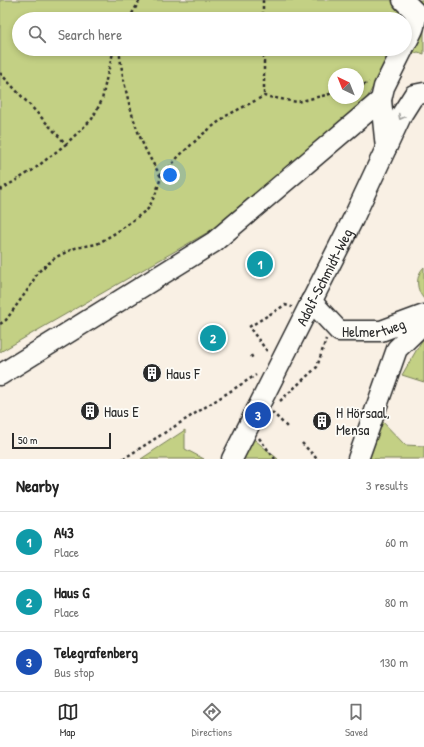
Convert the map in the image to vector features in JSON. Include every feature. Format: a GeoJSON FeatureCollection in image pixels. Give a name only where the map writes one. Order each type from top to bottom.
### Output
{"type":"FeatureCollection","features":[{"type":"Feature","properties":{"kind":"street"},"geometry":{"type":"LineString","coordinates":[[403,0],[416,12],[416,23],[412,31]]}},
{"type":"Feature","properties":{"kind":"street"},"geometry":{"type":"LineString","coordinates":[[0,375],[214,242],[383,94],[400,56]]}},
{"type":"Feature","properties":{"kind":"street","name":"Adolf-Schmidt-Weg"},"geometry":{"type":"LineString","coordinates":[[232,459],[386,150],[402,114],[414,95],[424,93]]}},
{"type":"Feature","properties":{"kind":"street"},"geometry":{"type":"LineString","coordinates":[[383,94],[386,150]]}},
{"type":"Feature","properties":{"kind":"street","name":"Helmertweg"},"geometry":{"type":"LineString","coordinates":[[308,307],[339,331],[380,331],[424,315]]}},
{"type":"Feature","properties":{"kind":"street"},"geometry":{"type":"LineString","coordinates":[[358,459],[397,349],[424,323]]}},
{"type":"Feature","properties":{"kind":"path"},"geometry":{"type":"LineString","coordinates":[[133,12],[140,0]]}},
{"type":"Feature","properties":{"kind":"path"},"geometry":{"type":"LineString","coordinates":[[263,0],[263,12]]}},
{"type":"Feature","properties":{"kind":"path"},"geometry":{"type":"LineString","coordinates":[[0,190],[33,170],[66,144],[92,119],[102,100],[112,56]]}},
{"type":"Feature","properties":{"kind":"path"},"geometry":{"type":"LineString","coordinates":[[119,56],[131,111],[144,145],[160,177]]}},
{"type":"Feature","properties":{"kind":"path"},"geometry":{"type":"LineString","coordinates":[[264,56],[264,96]]}},
{"type":"Feature","properties":{"kind":"path"},"geometry":{"type":"LineString","coordinates":[[0,73],[66,144]]}},
{"type":"Feature","properties":{"kind":"path"},"geometry":{"type":"LineString","coordinates":[[0,324],[6,320],[20,301],[38,272],[56,256],[75,248],[97,244],[117,232],[148,209],[156,193],[160,177],[202,134],[226,116],[264,96],[297,102],[328,94]]}},
{"type":"Feature","properties":{"kind":"path"},"geometry":{"type":"LineString","coordinates":[[267,351],[249,327],[285,305],[308,307]]}},
{"type":"Feature","properties":{"kind":"path"},"geometry":{"type":"LineString","coordinates":[[276,404],[317,367],[331,324]]}},
{"type":"Feature","properties":{"kind":"path"},"geometry":{"type":"LineString","coordinates":[[251,355],[253,359]]}},
{"type":"Feature","properties":{"kind":"path"},"geometry":{"type":"LineString","coordinates":[[123,459],[258,374]]}},
{"type":"Feature","properties":{"kind":"path"},"geometry":{"type":"LineString","coordinates":[[249,425],[275,459]]}},
{"type":"Feature","properties":{"kind":"path"},"geometry":{"type":"LineString","coordinates":[[302,443],[317,459]]}},
{"type":"Feature","properties":{"kind":"green space"},"geometry":{"type":"Polygon","coordinates":[[[0,0],[424,0],[424,54],[418,52],[412,54],[412,12],[12,12],[12,56],[409,56],[375,83],[364,102],[364,68],[328,68],[328,104],[361,104],[210,231],[0,352],[0,0]]]}},
{"type":"Feature","properties":{"kind":"green space"},"geometry":{"type":"Polygon","coordinates":[[[424,267],[424,299],[419,291],[418,279],[424,267]]]}},
{"type":"Feature","properties":{"kind":"green space"},"geometry":{"type":"Polygon","coordinates":[[[424,337],[424,382],[402,375],[424,337]]]}},
{"type":"Feature","properties":{"kind":"green space"},"geometry":{"type":"Polygon","coordinates":[[[380,419],[405,445],[424,446],[424,459],[366,459],[380,419]]]}},
{"type":"Feature","properties":{"kind":"green space"},"geometry":{"type":"Polygon","coordinates":[[[185,430],[185,449],[204,459],[141,459],[185,430]]]}},
{"type":"Feature","properties":{"kind":"green space"},"geometry":{"type":"Polygon","coordinates":[[[250,436],[278,459],[238,459],[250,436]]]}},
{"type":"Feature","properties":{"kind":"place","name":"A43"},"geometry":{"type":"Point","coordinates":[260,264]}},
{"type":"Feature","properties":{"kind":"place","name":"Haus G"},"geometry":{"type":"Point","coordinates":[213,338]}},
{"type":"Feature","properties":{"kind":"place","name":"Haus F"},"geometry":{"type":"Point","coordinates":[152,373]}},
{"type":"Feature","properties":{"kind":"place","name":"Haus E"},"geometry":{"type":"Point","coordinates":[90,411]}},
{"type":"Feature","properties":{"kind":"place","name":"Telegrafenberg"},"geometry":{"type":"Point","coordinates":[258,415]}},
{"type":"Feature","properties":{"kind":"place","name":"H Hörsaal, Mensa"},"geometry":{"type":"Point","coordinates":[322,421]}}]}
